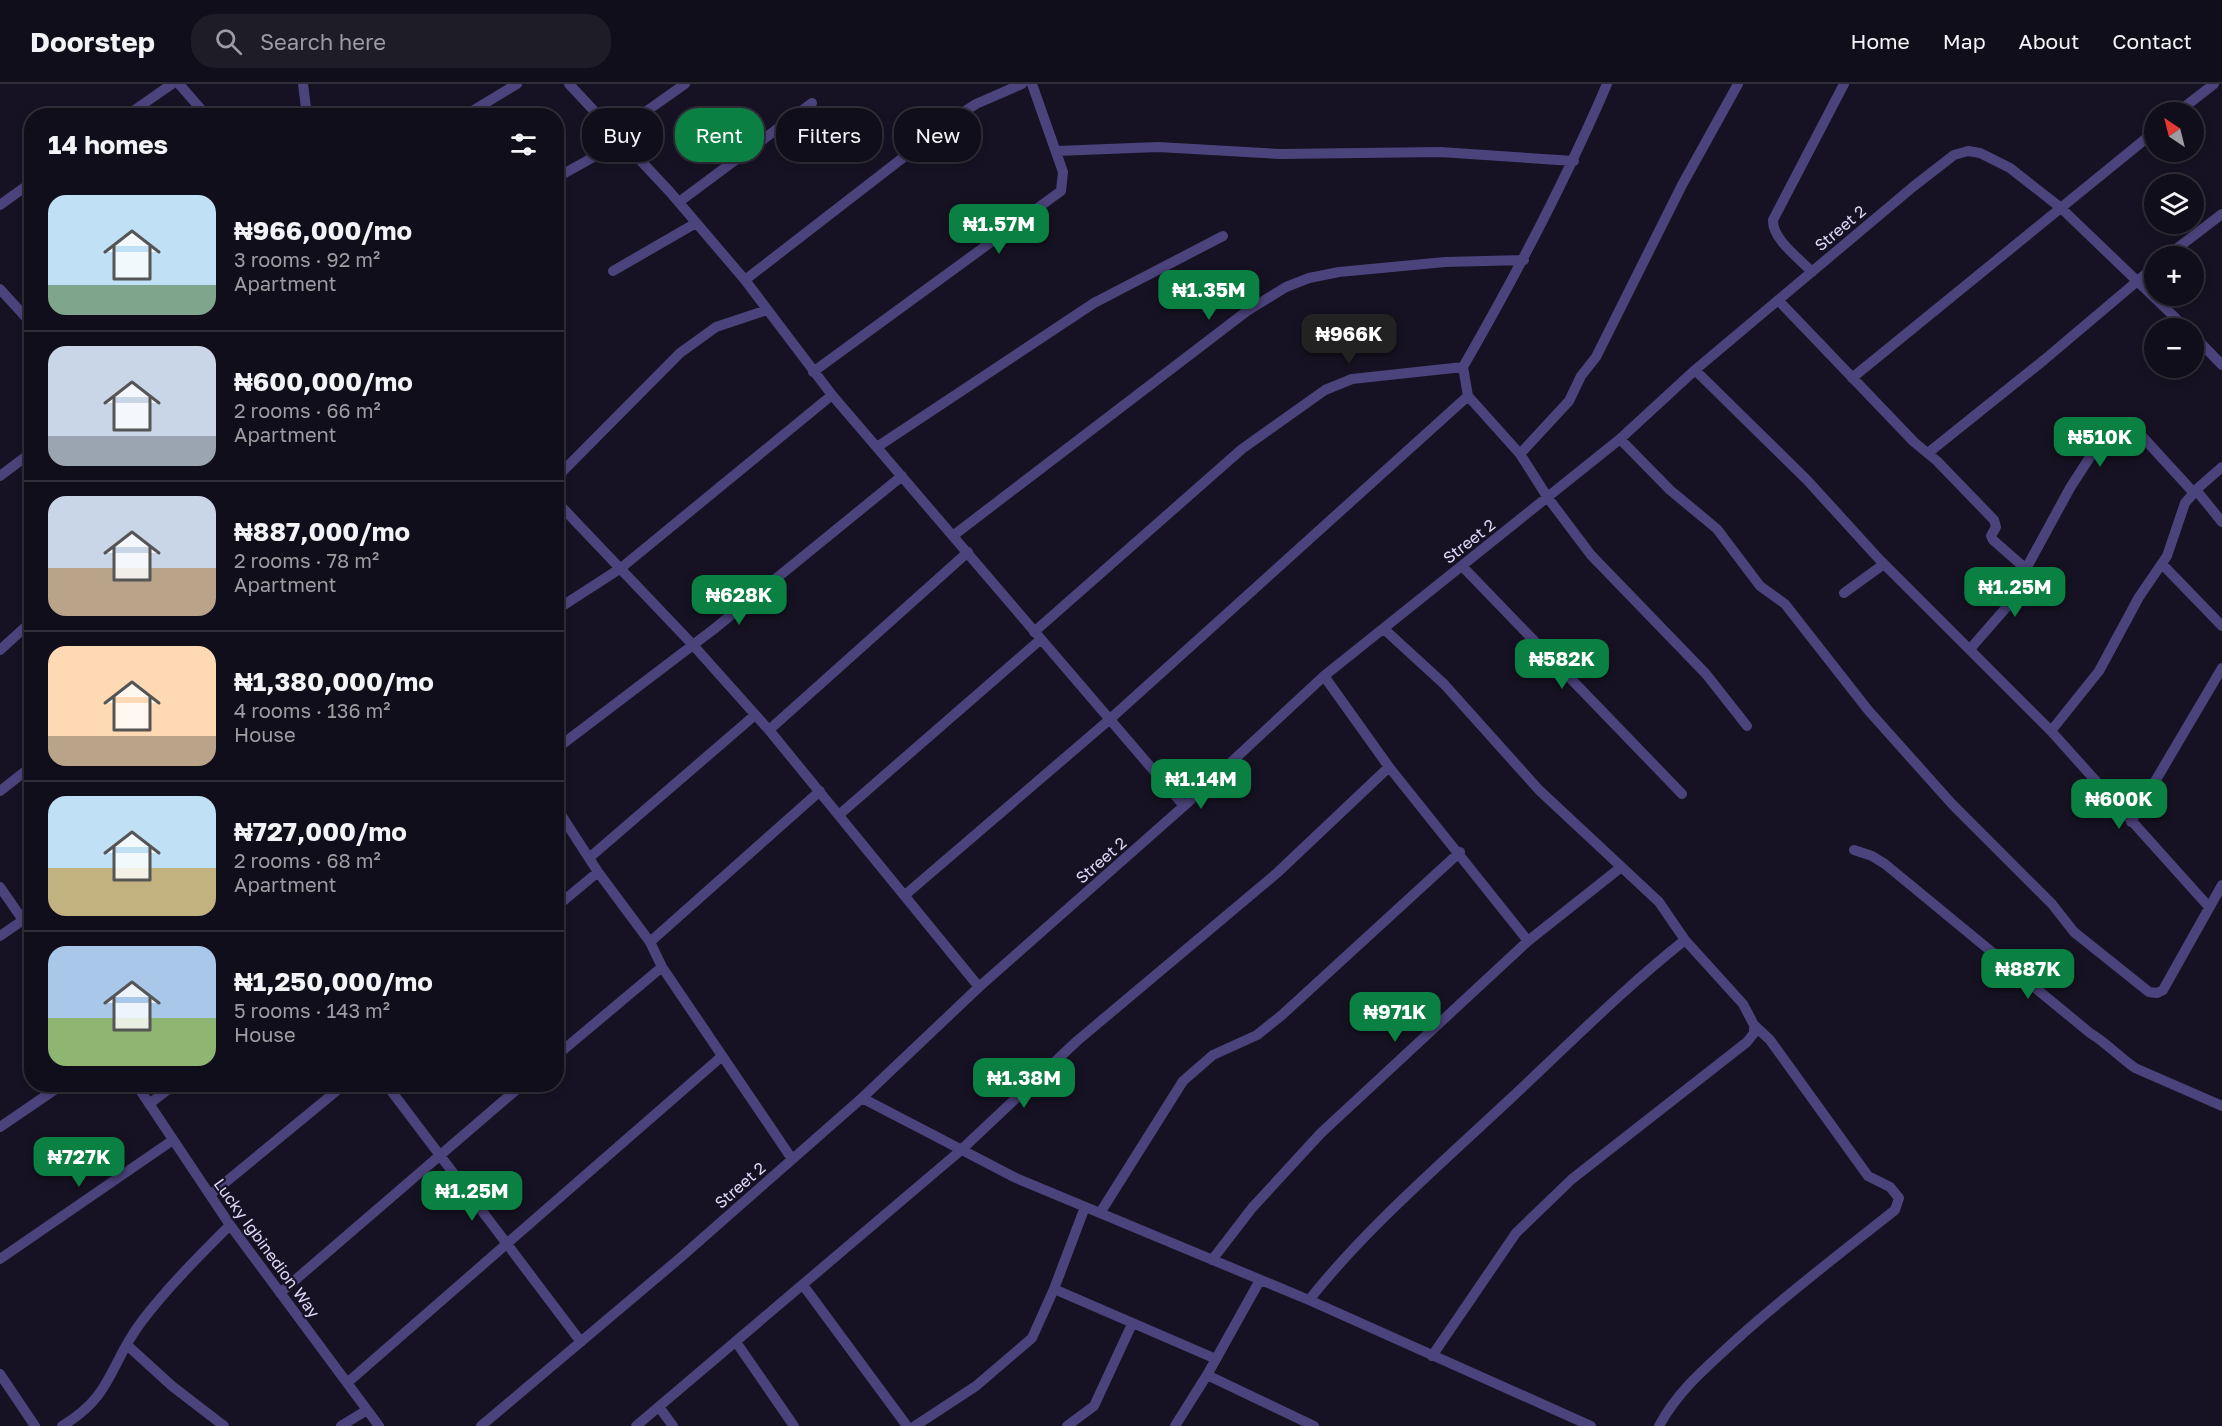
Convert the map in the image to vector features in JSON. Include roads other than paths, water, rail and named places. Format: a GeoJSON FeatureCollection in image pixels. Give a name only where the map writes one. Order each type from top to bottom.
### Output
{"type":"FeatureCollection","features":[{"type":"Feature","properties":{"kind":"street"},"geometry":{"type":"LineString","coordinates":[[179,84],[200,108]]}},
{"type":"Feature","properties":{"kind":"street"},"geometry":{"type":"LineString","coordinates":[[303,84],[305,108]]}},
{"type":"Feature","properties":{"kind":"street"},"geometry":{"type":"LineString","coordinates":[[477,108],[517,84]]}},
{"type":"Feature","properties":{"kind":"street"},"geometry":{"type":"LineString","coordinates":[[569,84],[593,108]]}},
{"type":"Feature","properties":{"kind":"street"},"geometry":{"type":"LineString","coordinates":[[656,108],[686,84]]}},
{"type":"Feature","properties":{"kind":"street"},"geometry":{"type":"LineString","coordinates":[[745,280],[953,119],[976,104],[1022,84]]}},
{"type":"Feature","properties":{"kind":"street"},"geometry":{"type":"LineString","coordinates":[[813,372],[1057,196],[1064,183],[1057,151],[1032,84]]}},
{"type":"Feature","properties":{"kind":"street"},"geometry":{"type":"LineString","coordinates":[[1607,84],[1574,161],[1524,260],[1463,367],[1468,396],[1520,454],[1548,498],[1591,555],[1706,674],[1747,726]]}},
{"type":"Feature","properties":{"kind":"street"},"geometry":{"type":"LineString","coordinates":[[1520,454],[1569,401],[1581,376],[1596,357],[1682,185],[1738,84]]}},
{"type":"Feature","properties":{"kind":"street"},"geometry":{"type":"LineString","coordinates":[[1812,272],[1777,235],[1773,228],[1773,220],[1844,84]]}},
{"type":"Feature","properties":{"kind":"street"},"geometry":{"type":"LineString","coordinates":[[2191,102],[2214,84]]}},
{"type":"Feature","properties":{"kind":"street"},"geometry":{"type":"LineString","coordinates":[[137,108],[167,85]]}},
{"type":"Feature","properties":{"kind":"street"},"geometry":{"type":"LineString","coordinates":[[679,202],[812,103]]}},
{"type":"Feature","properties":{"kind":"street"},"geometry":{"type":"LineString","coordinates":[[1852,378],[2144,140]]}},
{"type":"Feature","properties":{"kind":"street"},"geometry":{"type":"LineString","coordinates":[[1057,151],[1158,147],[1280,154],[1440,152],[1574,161]]}},
{"type":"Feature","properties":{"kind":"street","name":"Street 2"},"geometry":{"type":"LineString","coordinates":[[481,1426],[862,1098],[979,987],[1184,807],[1324,676],[1548,498],[1620,438],[1695,370],[1954,155],[1968,151],[1980,153],[2010,168],[2061,208]]}},
{"type":"Feature","properties":{"kind":"street"},"geometry":{"type":"LineString","coordinates":[[564,173],[582,161]]}},
{"type":"Feature","properties":{"kind":"street"},"geometry":{"type":"LineString","coordinates":[[643,162],[745,280],[832,395],[954,535],[1037,636],[1184,807]]}},
{"type":"Feature","properties":{"kind":"street"},"geometry":{"type":"LineString","coordinates":[[0,205],[24,188]]}},
{"type":"Feature","properties":{"kind":"street"},"geometry":{"type":"LineString","coordinates":[[2061,208],[2176,318]]}},
{"type":"Feature","properties":{"kind":"street"},"geometry":{"type":"LineString","coordinates":[[2180,246],[2222,214]]}},
{"type":"Feature","properties":{"kind":"street"},"geometry":{"type":"LineString","coordinates":[[613,271],[696,223]]}},
{"type":"Feature","properties":{"kind":"street"},"geometry":{"type":"LineString","coordinates":[[877,447],[1094,303],[1223,236]]}},
{"type":"Feature","properties":{"kind":"street"},"geometry":{"type":"LineString","coordinates":[[954,535],[1247,311],[1286,287],[1309,278],[1339,272],[1445,262],[1524,260]]}},
{"type":"Feature","properties":{"kind":"street"},"geometry":{"type":"LineString","coordinates":[[1928,453],[2044,360],[2144,275]]}},
{"type":"Feature","properties":{"kind":"street"},"geometry":{"type":"LineString","coordinates":[[0,290],[24,316]]}},
{"type":"Feature","properties":{"kind":"street"},"geometry":{"type":"LineString","coordinates":[[1778,300],[1852,378],[1994,520],[1993,540],[2026,569]]}},
{"type":"Feature","properties":{"kind":"street"},"geometry":{"type":"LineString","coordinates":[[564,470],[680,353],[716,327],[768,310]]}},
{"type":"Feature","properties":{"kind":"street"},"geometry":{"type":"LineString","coordinates":[[2204,342],[2218,352],[2222,365]]}},
{"type":"Feature","properties":{"kind":"street"},"geometry":{"type":"LineString","coordinates":[[840,814],[1242,448],[1324,390],[1352,379],[1463,367]]}},
{"type":"Feature","properties":{"kind":"street"},"geometry":{"type":"LineString","coordinates":[[1695,370],[1807,480],[1884,564],[2051,731],[2210,907]]}},
{"type":"Feature","properties":{"kind":"street"},"geometry":{"type":"LineString","coordinates":[[564,605],[621,568],[832,395]]}},
{"type":"Feature","properties":{"kind":"street"},"geometry":{"type":"LineString","coordinates":[[905,895],[1109,720],[1468,396]]}},
{"type":"Feature","properties":{"kind":"street"},"geometry":{"type":"LineString","coordinates":[[1970,649],[2018,594],[2026,569],[2070,488],[2090,457],[2116,427],[2130,428],[2139,433],[2222,522]]}},
{"type":"Feature","properties":{"kind":"street"},"geometry":{"type":"LineString","coordinates":[[1620,438],[1677,496],[1717,529],[1760,586],[1785,604],[1868,710],[1952,804],[2052,904],[2074,932],[2149,992],[2157,993],[2163,990],[2222,885]]}},
{"type":"Feature","properties":{"kind":"street"},"geometry":{"type":"LineString","coordinates":[[1,473],[24,457]]}},
{"type":"Feature","properties":{"kind":"street"},"geometry":{"type":"LineString","coordinates":[[2051,731],[2099,671],[2139,597],[2162,564],[2173,542],[2185,503],[2222,467]]}},
{"type":"Feature","properties":{"kind":"street"},"geometry":{"type":"LineString","coordinates":[[564,743],[693,645],[902,476]]}},
{"type":"Feature","properties":{"kind":"street"},"geometry":{"type":"LineString","coordinates":[[564,509],[693,645],[755,715],[840,814],[979,987]]}},
{"type":"Feature","properties":{"kind":"street"},"geometry":{"type":"LineString","coordinates":[[768,730],[968,552]]}},
{"type":"Feature","properties":{"kind":"street"},"geometry":{"type":"LineString","coordinates":[[1844,593],[1884,564]]}},
{"type":"Feature","properties":{"kind":"street"},"geometry":{"type":"LineString","coordinates":[[2162,564],[2222,626]]}},
{"type":"Feature","properties":{"kind":"street"},"geometry":{"type":"LineString","coordinates":[[1462,566],[1682,794]]}},
{"type":"Feature","properties":{"kind":"street"},"geometry":{"type":"LineString","coordinates":[[0,650],[24,628]]}},
{"type":"Feature","properties":{"kind":"street"},"geometry":{"type":"LineString","coordinates":[[1384,628],[1444,684],[1539,790],[1659,902],[1685,940],[1736,995],[1754,1025],[1770,1040],[1868,1176],[1890,1187],[1899,1198],[1895,1210],[1773,1308],[1713,1360],[1683,1390],[1659,1426]]}},
{"type":"Feature","properties":{"kind":"street"},"geometry":{"type":"LineString","coordinates":[[2131,822],[2222,668]]}},
{"type":"Feature","properties":{"kind":"street"},"geometry":{"type":"LineString","coordinates":[[1324,676],[1389,767],[1460,852],[1528,941]]}},
{"type":"Feature","properties":{"kind":"street"},"geometry":{"type":"LineString","coordinates":[[589,858],[755,715]]}},
{"type":"Feature","properties":{"kind":"street"},"geometry":{"type":"LineString","coordinates":[[636,1426],[960,1151],[1077,1041],[1277,873],[1389,767]]}},
{"type":"Feature","properties":{"kind":"street"},"geometry":{"type":"LineString","coordinates":[[0,791],[24,772]]}},
{"type":"Feature","properties":{"kind":"street"},"geometry":{"type":"LineString","coordinates":[[650,942],[820,791]]}},
{"type":"Feature","properties":{"kind":"street"},"geometry":{"type":"LineString","coordinates":[[564,819],[598,872],[650,942],[662,967],[792,1159]]}},
{"type":"Feature","properties":{"kind":"street"},"geometry":{"type":"LineString","coordinates":[[1854,850],[1872,856],[1885,864],[2090,1033],[2118,1052],[2124,1060],[2222,1106]]}},
{"type":"Feature","properties":{"kind":"street"},"geometry":{"type":"LineString","coordinates":[[1100,1213],[1183,1081],[1197,1066],[1213,1055],[1257,1035],[1275,1021],[1460,852]]}},
{"type":"Feature","properties":{"kind":"street"},"geometry":{"type":"LineString","coordinates":[[1212,1260],[1252,1208],[1321,1133],[1528,941],[1620,868]]}},
{"type":"Feature","properties":{"kind":"street"},"geometry":{"type":"LineString","coordinates":[[564,900],[598,872]]}},
{"type":"Feature","properties":{"kind":"street"},"geometry":{"type":"LineString","coordinates":[[0,887],[24,914]]}},
{"type":"Feature","properties":{"kind":"street"},"geometry":{"type":"LineString","coordinates":[[0,936],[24,921]]}},
{"type":"Feature","properties":{"kind":"street"},"geometry":{"type":"LineString","coordinates":[[1309,1300],[1333,1272],[1437,1167],[1647,972],[1685,940]]}},
{"type":"Feature","properties":{"kind":"street"},"geometry":{"type":"LineString","coordinates":[[564,1049],[662,967]]}},
{"type":"Feature","properties":{"kind":"street"},"geometry":{"type":"LineString","coordinates":[[1432,1356],[1516,1233],[1572,1179],[1747,1042],[1754,1033],[1754,1025]]}},
{"type":"Feature","properties":{"kind":"street"},"geometry":{"type":"LineString","coordinates":[[347,1383],[721,1057]]}},
{"type":"Feature","properties":{"kind":"street"},"geometry":{"type":"LineString","coordinates":[[0,1127],[51,1092]]}},
{"type":"Feature","properties":{"kind":"street","name":"Lucky Igbinedion Way"},"geometry":{"type":"LineString","coordinates":[[142,1092],[230,1225],[379,1426]]}},
{"type":"Feature","properties":{"kind":"street"},"geometry":{"type":"LineString","coordinates":[[150,1104],[165,1092]]}},
{"type":"Feature","properties":{"kind":"street"},"geometry":{"type":"LineString","coordinates":[[210,1195],[335,1092]]}},
{"type":"Feature","properties":{"kind":"street"},"geometry":{"type":"LineString","coordinates":[[392,1092],[581,1342]]}},
{"type":"Feature","properties":{"kind":"street"},"geometry":{"type":"LineString","coordinates":[[280,1293],[514,1092]]}},
{"type":"Feature","properties":{"kind":"street"},"geometry":{"type":"LineString","coordinates":[[862,1098],[960,1151],[1085,1207],[1309,1300],[1567,1421],[1591,1426]]}},
{"type":"Feature","properties":{"kind":"street"},"geometry":{"type":"LineString","coordinates":[[0,1259],[173,1140]]}},
{"type":"Feature","properties":{"kind":"street"},"geometry":{"type":"LineString","coordinates":[[915,1426],[976,1386],[1032,1338],[1054,1289],[1085,1207]]}},
{"type":"Feature","properties":{"kind":"street"},"geometry":{"type":"LineString","coordinates":[[62,1426],[96,1401],[140,1323],[230,1225]]}},
{"type":"Feature","properties":{"kind":"street"},"geometry":{"type":"LineString","coordinates":[[1175,1426],[1208,1375],[1260,1280]]}},
{"type":"Feature","properties":{"kind":"street"},"geometry":{"type":"LineString","coordinates":[[803,1285],[907,1426]]}},
{"type":"Feature","properties":{"kind":"street"},"geometry":{"type":"LineString","coordinates":[[1054,1289],[1216,1359]]}},
{"type":"Feature","properties":{"kind":"street"},"geometry":{"type":"LineString","coordinates":[[1067,1426],[1094,1406],[1132,1324]]}},
{"type":"Feature","properties":{"kind":"street"},"geometry":{"type":"LineString","coordinates":[[736,1341],[794,1426]]}},
{"type":"Feature","properties":{"kind":"street"},"geometry":{"type":"LineString","coordinates":[[127,1345],[172,1386],[224,1426]]}},
{"type":"Feature","properties":{"kind":"street"},"geometry":{"type":"LineString","coordinates":[[0,1375],[35,1426]]}},
{"type":"Feature","properties":{"kind":"street"},"geometry":{"type":"LineString","coordinates":[[1208,1375],[1314,1426]]}},
{"type":"Feature","properties":{"kind":"street"},"geometry":{"type":"LineString","coordinates":[[659,1407],[673,1426]]}},
{"type":"Feature","properties":{"kind":"street"},"geometry":{"type":"LineString","coordinates":[[341,1426],[367,1410]]}}]}
